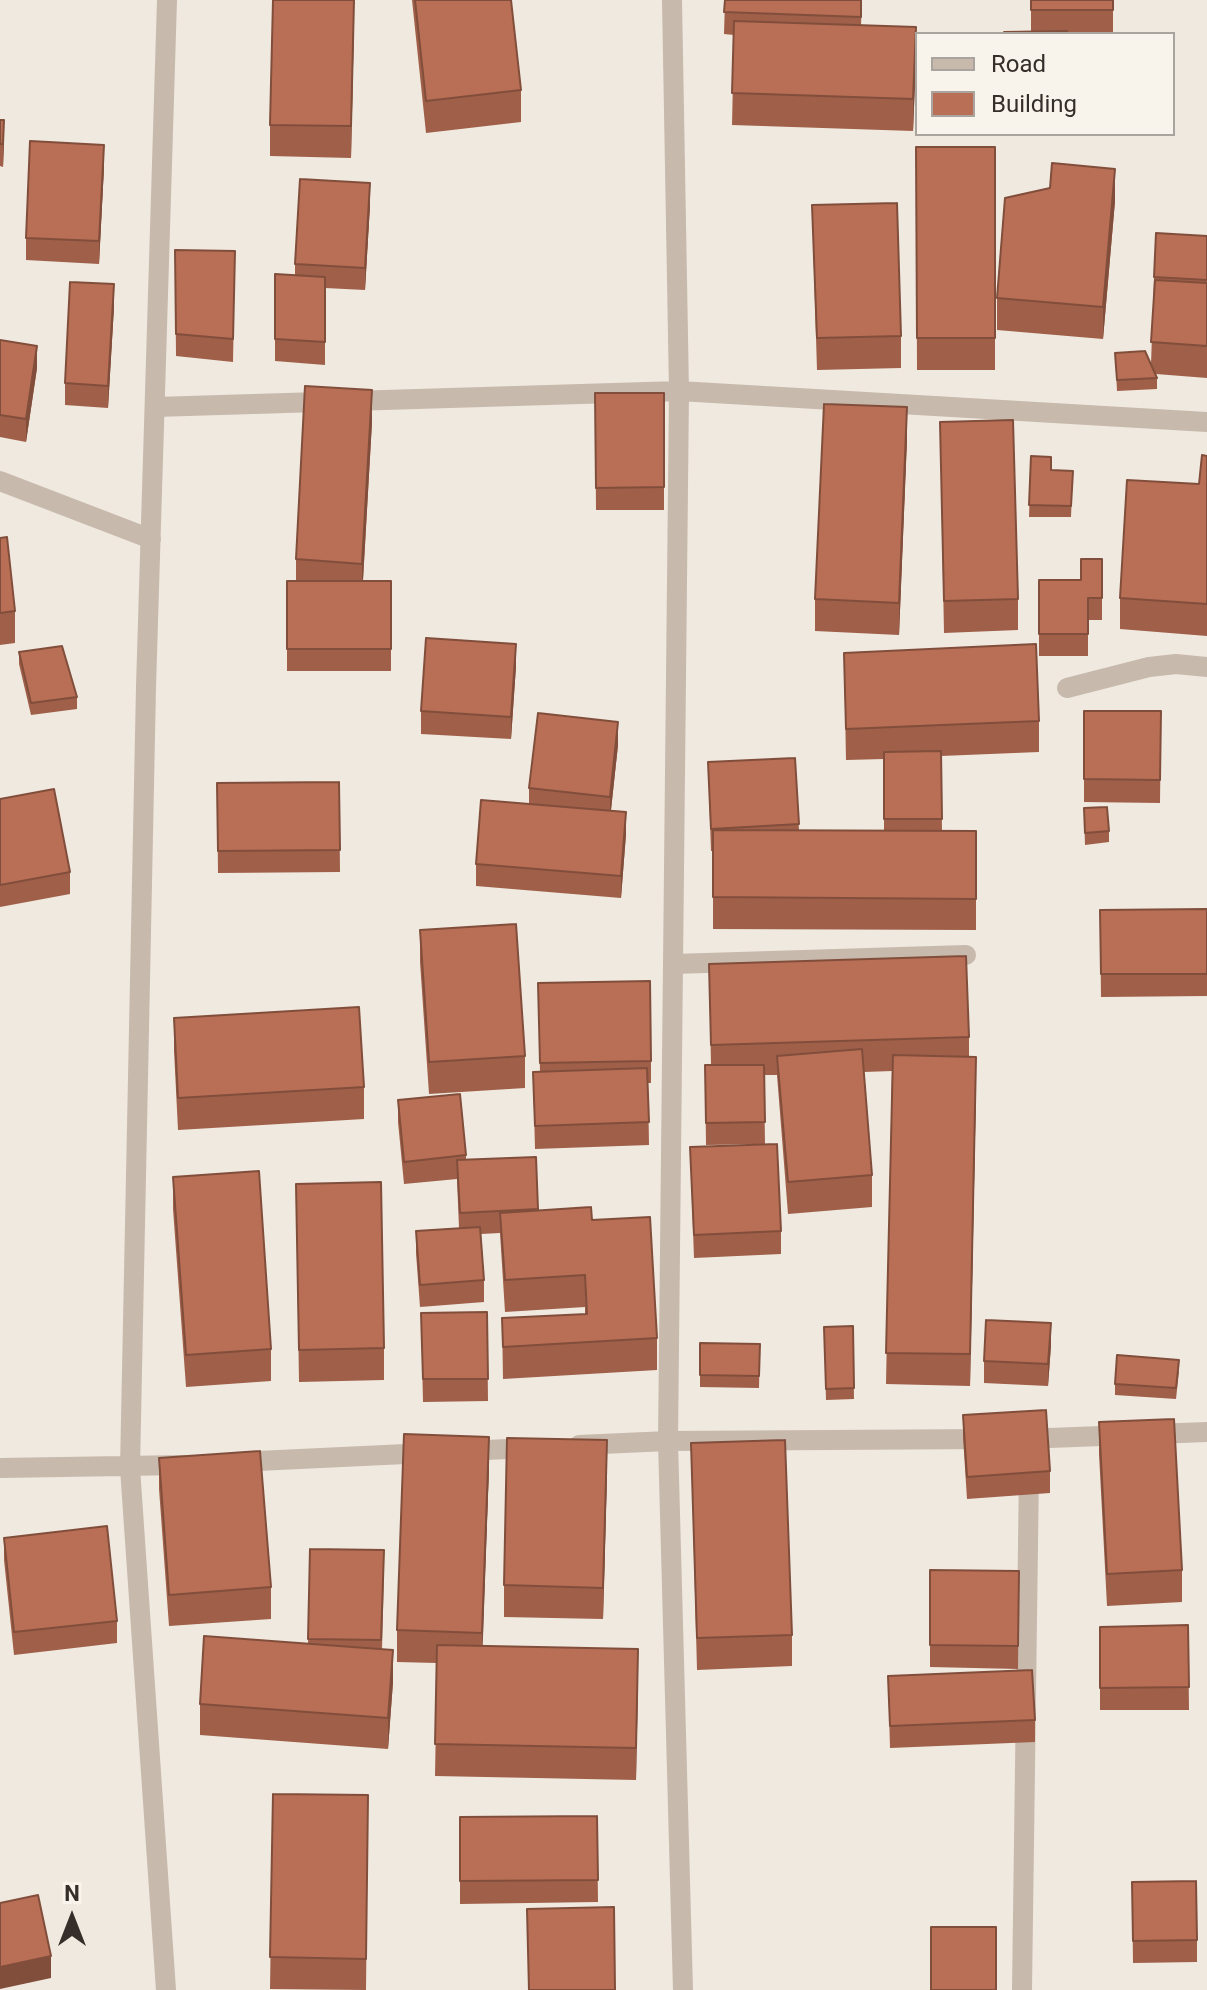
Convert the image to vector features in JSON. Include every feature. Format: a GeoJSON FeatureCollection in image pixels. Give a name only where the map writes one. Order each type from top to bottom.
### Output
{"type":"FeatureCollection","features":[{"type":"Feature","properties":{"kind":"street"},"geometry":{"type":"LineString","coordinates":[[166,1990],[130,1468],[151,539],[167,0]]}},
{"type":"Feature","properties":{"kind":"street"},"geometry":{"type":"LineString","coordinates":[[672,0],[679,391],[668,1441],[683,1990]]}},
{"type":"Feature","properties":{"kind":"street"},"geometry":{"type":"LineString","coordinates":[[155,407],[679,391],[1207,422]]}},
{"type":"Feature","properties":{"kind":"street"},"geometry":{"type":"LineString","coordinates":[[0,481],[151,539]]}},
{"type":"Feature","properties":{"kind":"street"},"geometry":{"type":"LineString","coordinates":[[1067,688],[1149,667],[1176,664],[1207,667]]}},
{"type":"Feature","properties":{"kind":"street"},"geometry":{"type":"LineString","coordinates":[[673,964],[966,955]]}},
{"type":"Feature","properties":{"kind":"street"},"geometry":{"type":"LineString","coordinates":[[0,1468],[130,1468],[668,1441],[1030,1439],[1207,1432]]}},
{"type":"Feature","properties":{"kind":"street"},"geometry":{"type":"LineString","coordinates":[[1022,1990],[1030,1439]]}},
{"type":"Feature","properties":{"kind":"building"},"geometry":{"type":"Polygon","coordinates":[[[273,0],[354,0],[351,126],[270,125],[273,0]]]}},
{"type":"Feature","properties":{"kind":"building"},"geometry":{"type":"Polygon","coordinates":[[[415,0],[511,0],[521,90],[426,101],[415,0]]]}},
{"type":"Feature","properties":{"kind":"building"},"geometry":{"type":"Polygon","coordinates":[[[725,0],[861,0],[861,17],[724,12],[725,0]]]}},
{"type":"Feature","properties":{"kind":"building"},"geometry":{"type":"Polygon","coordinates":[[[1031,0],[1113,0],[1113,10],[1031,10],[1031,0]]]}},
{"type":"Feature","properties":{"kind":"building"},"geometry":{"type":"Polygon","coordinates":[[[734,21],[916,27],[913,99],[732,93],[734,21]]]}},
{"type":"Feature","properties":{"kind":"building"},"geometry":{"type":"Polygon","coordinates":[[[0,120],[4,120],[3,144],[0,144],[0,120]]]}},
{"type":"Feature","properties":{"kind":"building"},"geometry":{"type":"Polygon","coordinates":[[[30,141],[104,145],[99,241],[26,238],[30,141]]]}},
{"type":"Feature","properties":{"kind":"building"},"geometry":{"type":"Polygon","coordinates":[[[916,147],[995,147],[995,338],[917,338],[916,147]]]}},
{"type":"Feature","properties":{"kind":"building"},"geometry":{"type":"Polygon","coordinates":[[[1052,163],[1115,169],[1103,307],[997,298],[1005,198],[1050,188],[1052,163]]]}},
{"type":"Feature","properties":{"kind":"building"},"geometry":{"type":"Polygon","coordinates":[[[300,179],[370,183],[365,268],[295,264],[300,179]]]}},
{"type":"Feature","properties":{"kind":"building"},"geometry":{"type":"Polygon","coordinates":[[[897,203],[901,336],[817,338],[812,205],[897,203]]]}},
{"type":"Feature","properties":{"kind":"building"},"geometry":{"type":"Polygon","coordinates":[[[1156,233],[1207,236],[1207,280],[1154,277],[1156,233]]]}},
{"type":"Feature","properties":{"kind":"building"},"geometry":{"type":"Polygon","coordinates":[[[175,250],[235,251],[233,339],[176,334],[175,250]]]}},
{"type":"Feature","properties":{"kind":"building"},"geometry":{"type":"Polygon","coordinates":[[[275,274],[325,277],[325,342],[275,339],[275,274]]]}},
{"type":"Feature","properties":{"kind":"building"},"geometry":{"type":"Polygon","coordinates":[[[1155,280],[1207,283],[1207,346],[1151,342],[1155,280]]]}},
{"type":"Feature","properties":{"kind":"building"},"geometry":{"type":"Polygon","coordinates":[[[70,282],[114,284],[108,386],[65,383],[70,282]]]}},
{"type":"Feature","properties":{"kind":"building"},"geometry":{"type":"Polygon","coordinates":[[[0,340],[37,346],[26,419],[0,415],[0,340]]]}},
{"type":"Feature","properties":{"kind":"building"},"geometry":{"type":"Polygon","coordinates":[[[1145,351],[1157,378],[1117,380],[1115,353],[1145,351]]]}},
{"type":"Feature","properties":{"kind":"building"},"geometry":{"type":"Polygon","coordinates":[[[305,386],[372,390],[362,564],[296,559],[305,386]]]}},
{"type":"Feature","properties":{"kind":"building"},"geometry":{"type":"Polygon","coordinates":[[[595,393],[664,393],[664,487],[596,488],[595,393]]]}},
{"type":"Feature","properties":{"kind":"building"},"geometry":{"type":"Polygon","coordinates":[[[824,404],[907,407],[899,603],[815,599],[824,404]]]}},
{"type":"Feature","properties":{"kind":"building"},"geometry":{"type":"Polygon","coordinates":[[[1013,420],[1018,599],[944,601],[940,422],[1013,420]]]}},
{"type":"Feature","properties":{"kind":"building"},"geometry":{"type":"Polygon","coordinates":[[[1202,455],[1207,456],[1207,604],[1120,598],[1127,480],[1199,484],[1202,455]]]}},
{"type":"Feature","properties":{"kind":"building"},"geometry":{"type":"Polygon","coordinates":[[[1031,456],[1051,457],[1051,470],[1073,471],[1071,506],[1029,505],[1031,456]]]}},
{"type":"Feature","properties":{"kind":"building"},"geometry":{"type":"Polygon","coordinates":[[[7,537],[15,611],[0,613],[0,538],[7,537]]]}},
{"type":"Feature","properties":{"kind":"building"},"geometry":{"type":"Polygon","coordinates":[[[1081,559],[1102,559],[1102,598],[1088,598],[1088,634],[1039,634],[1039,580],[1081,580],[1081,559]]]}},
{"type":"Feature","properties":{"kind":"building"},"geometry":{"type":"Polygon","coordinates":[[[287,581],[391,581],[391,649],[287,649],[287,581]]]}},
{"type":"Feature","properties":{"kind":"building"},"geometry":{"type":"Polygon","coordinates":[[[426,638],[516,644],[511,717],[421,711],[426,638]]]}},
{"type":"Feature","properties":{"kind":"building"},"geometry":{"type":"Polygon","coordinates":[[[1036,644],[1039,721],[846,729],[844,653],[1036,644]]]}},
{"type":"Feature","properties":{"kind":"building"},"geometry":{"type":"Polygon","coordinates":[[[62,646],[77,697],[31,703],[19,652],[62,646]]]}},
{"type":"Feature","properties":{"kind":"building"},"geometry":{"type":"Polygon","coordinates":[[[1084,711],[1161,711],[1160,780],[1084,779],[1084,711]]]}},
{"type":"Feature","properties":{"kind":"building"},"geometry":{"type":"Polygon","coordinates":[[[538,713],[618,722],[610,797],[529,788],[538,713]]]}},
{"type":"Feature","properties":{"kind":"building"},"geometry":{"type":"Polygon","coordinates":[[[941,751],[942,819],[884,819],[884,752],[941,751]]]}},
{"type":"Feature","properties":{"kind":"building"},"geometry":{"type":"Polygon","coordinates":[[[795,758],[799,824],[711,829],[708,762],[795,758]]]}},
{"type":"Feature","properties":{"kind":"building"},"geometry":{"type":"Polygon","coordinates":[[[339,782],[340,850],[218,851],[217,783],[339,782]]]}},
{"type":"Feature","properties":{"kind":"building"},"geometry":{"type":"Polygon","coordinates":[[[54,789],[70,872],[0,885],[0,799],[54,789]]]}},
{"type":"Feature","properties":{"kind":"building"},"geometry":{"type":"Polygon","coordinates":[[[481,800],[626,812],[621,876],[476,864],[481,800]]]}},
{"type":"Feature","properties":{"kind":"building"},"geometry":{"type":"Polygon","coordinates":[[[1107,807],[1109,831],[1085,833],[1084,808],[1107,807]]]}},
{"type":"Feature","properties":{"kind":"building"},"geometry":{"type":"Polygon","coordinates":[[[713,830],[976,831],[976,899],[713,897],[713,830]]]}},
{"type":"Feature","properties":{"kind":"building"},"geometry":{"type":"Polygon","coordinates":[[[1207,909],[1207,974],[1101,974],[1100,910],[1207,909]]]}},
{"type":"Feature","properties":{"kind":"building"},"geometry":{"type":"Polygon","coordinates":[[[516,924],[525,1056],[429,1062],[420,930],[516,924]]]}},
{"type":"Feature","properties":{"kind":"building"},"geometry":{"type":"Polygon","coordinates":[[[966,956],[969,1037],[711,1045],[709,964],[966,956]]]}},
{"type":"Feature","properties":{"kind":"building"},"geometry":{"type":"Polygon","coordinates":[[[650,981],[651,1061],[540,1063],[538,983],[650,981]]]}},
{"type":"Feature","properties":{"kind":"building"},"geometry":{"type":"Polygon","coordinates":[[[359,1007],[364,1087],[178,1098],[174,1018],[359,1007]]]}},
{"type":"Feature","properties":{"kind":"building"},"geometry":{"type":"Polygon","coordinates":[[[862,1049],[872,1175],[788,1182],[777,1056],[862,1049]]]}},
{"type":"Feature","properties":{"kind":"building"},"geometry":{"type":"Polygon","coordinates":[[[893,1055],[976,1057],[970,1354],[886,1353],[893,1055]]]}},
{"type":"Feature","properties":{"kind":"building"},"geometry":{"type":"Polygon","coordinates":[[[705,1065],[764,1065],[765,1122],[706,1123],[705,1065]]]}},
{"type":"Feature","properties":{"kind":"building"},"geometry":{"type":"Polygon","coordinates":[[[647,1068],[649,1122],[535,1126],[533,1072],[647,1068]]]}},
{"type":"Feature","properties":{"kind":"building"},"geometry":{"type":"Polygon","coordinates":[[[460,1094],[466,1155],[404,1162],[398,1100],[460,1094]]]}},
{"type":"Feature","properties":{"kind":"building"},"geometry":{"type":"Polygon","coordinates":[[[777,1144],[781,1231],[694,1235],[690,1147],[777,1144]]]}},
{"type":"Feature","properties":{"kind":"building"},"geometry":{"type":"Polygon","coordinates":[[[536,1157],[538,1209],[460,1213],[457,1160],[536,1157]]]}},
{"type":"Feature","properties":{"kind":"building"},"geometry":{"type":"Polygon","coordinates":[[[259,1171],[271,1349],[186,1355],[173,1177],[259,1171]]]}},
{"type":"Feature","properties":{"kind":"building"},"geometry":{"type":"Polygon","coordinates":[[[381,1182],[384,1348],[299,1350],[296,1184],[381,1182]]]}},
{"type":"Feature","properties":{"kind":"building"},"geometry":{"type":"Polygon","coordinates":[[[591,1207],[592,1220],[650,1217],[657,1338],[503,1347],[502,1318],[587,1314],[585,1275],[505,1280],[500,1213],[591,1207]]]}},
{"type":"Feature","properties":{"kind":"building"},"geometry":{"type":"Polygon","coordinates":[[[480,1227],[484,1280],[420,1285],[416,1231],[480,1227]]]}},
{"type":"Feature","properties":{"kind":"building"},"geometry":{"type":"Polygon","coordinates":[[[487,1312],[488,1379],[423,1379],[421,1313],[487,1312]]]}},
{"type":"Feature","properties":{"kind":"building"},"geometry":{"type":"Polygon","coordinates":[[[986,1320],[1051,1323],[1048,1364],[984,1361],[986,1320]]]}},
{"type":"Feature","properties":{"kind":"building"},"geometry":{"type":"Polygon","coordinates":[[[853,1326],[854,1388],[826,1389],[824,1327],[853,1326]]]}},
{"type":"Feature","properties":{"kind":"building"},"geometry":{"type":"Polygon","coordinates":[[[700,1343],[760,1344],[759,1376],[700,1375],[700,1343]]]}},
{"type":"Feature","properties":{"kind":"building"},"geometry":{"type":"Polygon","coordinates":[[[1117,1355],[1179,1360],[1176,1388],[1115,1384],[1117,1355]]]}},
{"type":"Feature","properties":{"kind":"building"},"geometry":{"type":"Polygon","coordinates":[[[1046,1410],[1050,1471],[967,1477],[963,1415],[1046,1410]]]}},
{"type":"Feature","properties":{"kind":"building"},"geometry":{"type":"Polygon","coordinates":[[[1174,1419],[1182,1570],[1107,1574],[1099,1422],[1174,1419]]]}},
{"type":"Feature","properties":{"kind":"building"},"geometry":{"type":"Polygon","coordinates":[[[404,1434],[489,1437],[482,1633],[397,1630],[404,1434]]]}},
{"type":"Feature","properties":{"kind":"building"},"geometry":{"type":"Polygon","coordinates":[[[507,1438],[607,1440],[603,1588],[504,1585],[507,1438]]]}},
{"type":"Feature","properties":{"kind":"building"},"geometry":{"type":"Polygon","coordinates":[[[785,1440],[792,1635],[697,1638],[691,1443],[785,1440]]]}},
{"type":"Feature","properties":{"kind":"building"},"geometry":{"type":"Polygon","coordinates":[[[260,1451],[271,1587],[169,1595],[159,1458],[260,1451]]]}},
{"type":"Feature","properties":{"kind":"building"},"geometry":{"type":"Polygon","coordinates":[[[107,1526],[117,1621],[14,1632],[4,1538],[107,1526]]]}},
{"type":"Feature","properties":{"kind":"building"},"geometry":{"type":"Polygon","coordinates":[[[310,1549],[384,1550],[381,1640],[308,1639],[310,1549]]]}},
{"type":"Feature","properties":{"kind":"building"},"geometry":{"type":"Polygon","coordinates":[[[930,1570],[1019,1571],[1018,1646],[930,1645],[930,1570]]]}},
{"type":"Feature","properties":{"kind":"building"},"geometry":{"type":"Polygon","coordinates":[[[1188,1625],[1189,1687],[1100,1688],[1100,1627],[1188,1625]]]}},
{"type":"Feature","properties":{"kind":"building"},"geometry":{"type":"Polygon","coordinates":[[[204,1636],[393,1650],[388,1718],[200,1704],[204,1636]]]}},
{"type":"Feature","properties":{"kind":"building"},"geometry":{"type":"Polygon","coordinates":[[[437,1645],[638,1649],[636,1748],[435,1744],[437,1645]]]}},
{"type":"Feature","properties":{"kind":"building"},"geometry":{"type":"Polygon","coordinates":[[[1032,1670],[1035,1720],[890,1726],[888,1676],[1032,1670]]]}},
{"type":"Feature","properties":{"kind":"building"},"geometry":{"type":"Polygon","coordinates":[[[273,1794],[368,1795],[366,1959],[270,1957],[273,1794]]]}},
{"type":"Feature","properties":{"kind":"building"},"geometry":{"type":"Polygon","coordinates":[[[597,1816],[598,1880],[460,1881],[460,1817],[597,1816]]]}},
{"type":"Feature","properties":{"kind":"building"},"geometry":{"type":"Polygon","coordinates":[[[1196,1881],[1197,1940],[1133,1941],[1132,1882],[1196,1881]]]}},
{"type":"Feature","properties":{"kind":"building"},"geometry":{"type":"Polygon","coordinates":[[[38,1895],[51,1956],[0,1967],[0,1903],[38,1895]]]}},
{"type":"Feature","properties":{"kind":"building"},"geometry":{"type":"Polygon","coordinates":[[[614,1907],[615,1990],[529,1990],[527,1909],[614,1907]]]}},
{"type":"Feature","properties":{"kind":"building"},"geometry":{"type":"Polygon","coordinates":[[[931,1927],[996,1927],[996,1990],[931,1990],[931,1927]]]}}]}
